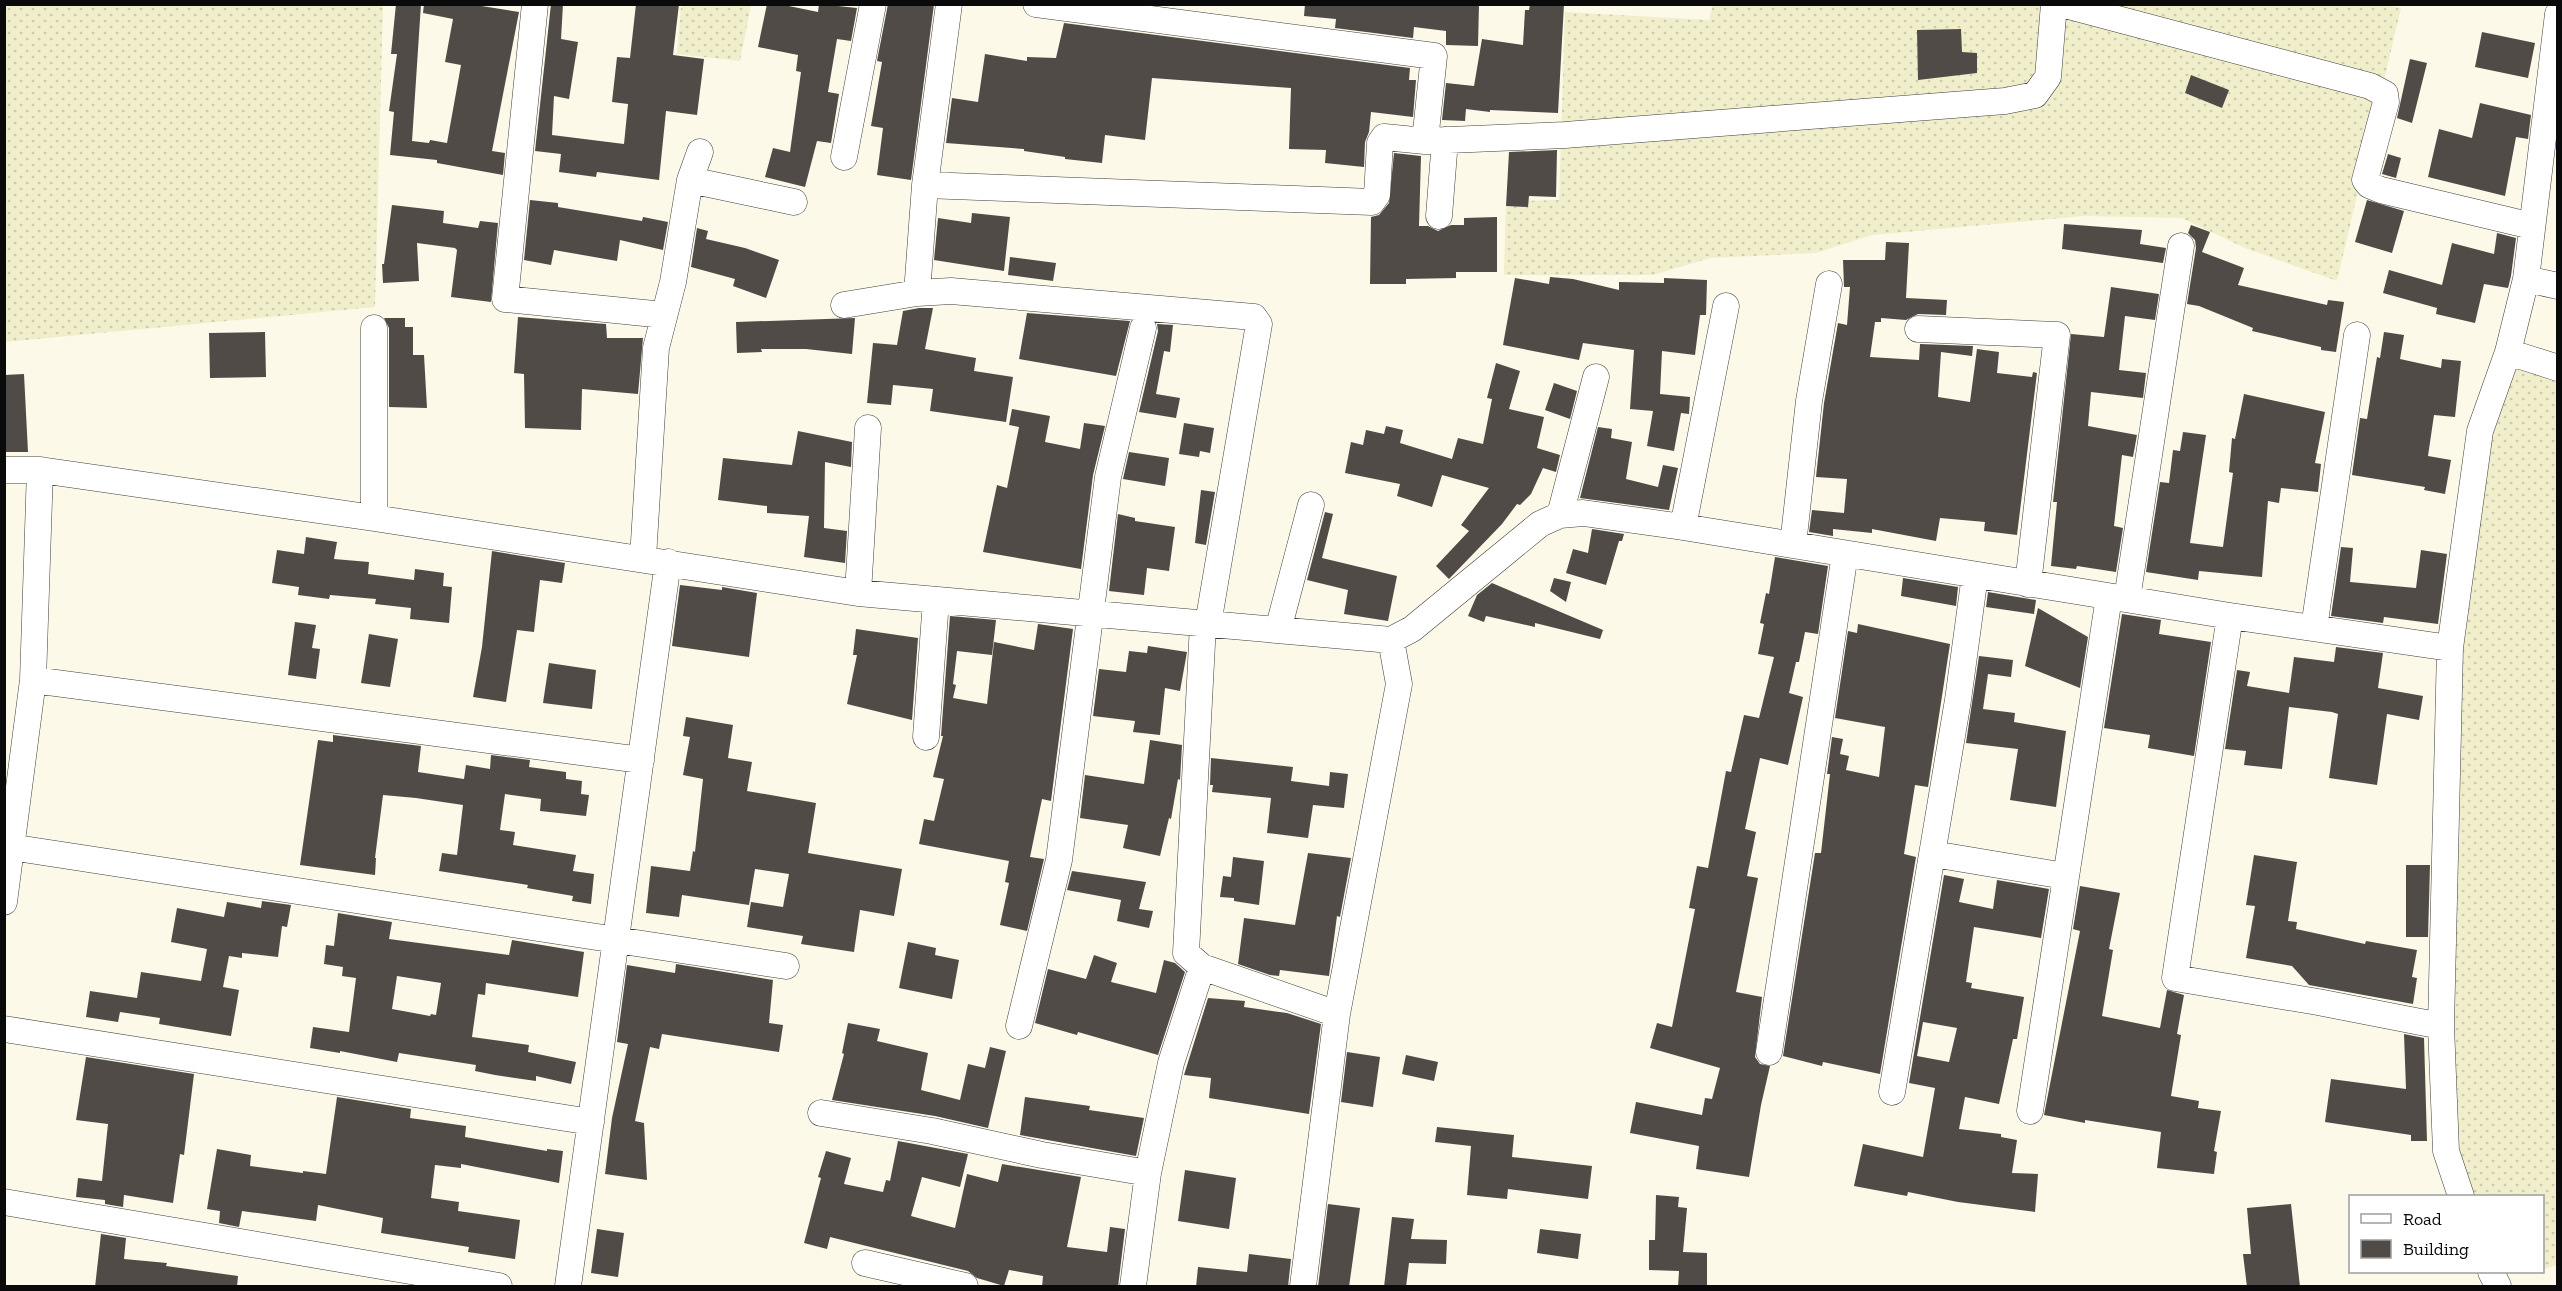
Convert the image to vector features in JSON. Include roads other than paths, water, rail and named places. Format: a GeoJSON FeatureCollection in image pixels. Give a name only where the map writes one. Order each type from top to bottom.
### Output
{"type":"FeatureCollection","features":[{"type":"Feature","properties":{"kind":"street"},"geometry":{"type":"LineString","coordinates":[[536,4],[505,299],[664,315]]}},
{"type":"Feature","properties":{"kind":"street"},"geometry":{"type":"LineString","coordinates":[[844,158],[873,4]]}},
{"type":"Feature","properties":{"kind":"street"},"geometry":{"type":"LineString","coordinates":[[917,293],[925,185],[949,4]]}},
{"type":"Feature","properties":{"kind":"street"},"geometry":{"type":"LineString","coordinates":[[1036,4],[1434,56],[1439,216]]}},
{"type":"Feature","properties":{"kind":"street"},"geometry":{"type":"LineString","coordinates":[[925,185],[1371,202],[1377,195],[1381,139],[1384,137],[1435,140],[1624,130],[1993,102],[2035,95],[2048,77],[2054,4]]}},
{"type":"Feature","properties":{"kind":"street"},"geometry":{"type":"LineString","coordinates":[[2061,4],[2370,86],[2385,94],[2386,102],[2365,180],[2369,185],[2381,190],[2532,226]]}},
{"type":"Feature","properties":{"kind":"street"},"geometry":{"type":"LineString","coordinates":[[2460,1195],[2446,1150],[2441,1026],[2450,648],[2480,431],[2508,352],[2526,279],[2558,14]]}},
{"type":"Feature","properties":{"kind":"street"},"geometry":{"type":"LineString","coordinates":[[643,558],[656,348],[673,282],[690,180],[699,152]]}},
{"type":"Feature","properties":{"kind":"street"},"geometry":{"type":"LineString","coordinates":[[690,180],[794,202]]}},
{"type":"Feature","properties":{"kind":"street"},"geometry":{"type":"LineString","coordinates":[[2030,1111],[2064,876],[2118,598],[2181,246]]}},
{"type":"Feature","properties":{"kind":"street"},"geometry":{"type":"LineString","coordinates":[[2526,279],[2558,286]]}},
{"type":"Feature","properties":{"kind":"street"},"geometry":{"type":"LineString","coordinates":[[1793,545],[1809,400],[1829,284]]}},
{"type":"Feature","properties":{"kind":"street"},"geometry":{"type":"LineString","coordinates":[[844,305],[917,293],[951,291],[1254,317],[1259,324],[1205,624],[1185,953],[1202,967],[1337,1014]]}},
{"type":"Feature","properties":{"kind":"street"},"geometry":{"type":"LineString","coordinates":[[1683,527],[1726,306]]}},
{"type":"Feature","properties":{"kind":"street"},"geometry":{"type":"LineString","coordinates":[[374,328],[374,518]]}},
{"type":"Feature","properties":{"kind":"street"},"geometry":{"type":"LineString","coordinates":[[1019,1026],[1059,860],[1108,477],[1143,328]]}},
{"type":"Feature","properties":{"kind":"street"},"geometry":{"type":"LineString","coordinates":[[1918,329],[2056,335],[2028,584]]}},
{"type":"Feature","properties":{"kind":"street"},"geometry":{"type":"LineString","coordinates":[[2314,628],[2357,335]]}},
{"type":"Feature","properties":{"kind":"street"},"geometry":{"type":"LineString","coordinates":[[2508,352],[2558,368]]}},
{"type":"Feature","properties":{"kind":"street"},"geometry":{"type":"LineString","coordinates":[[1560,515],[1596,377]]}},
{"type":"Feature","properties":{"kind":"street"},"geometry":{"type":"LineString","coordinates":[[858,592],[868,428]]}},
{"type":"Feature","properties":{"kind":"street"},"geometry":{"type":"LineString","coordinates":[[4,470],[40,470],[643,558],[858,592],[1391,639],[1412,629],[1540,524],[1560,515],[1583,513],[1683,527],[2230,616],[2450,648]]}},
{"type":"Feature","properties":{"kind":"street"},"geometry":{"type":"LineString","coordinates":[[4,902],[33,680],[40,470]]}},
{"type":"Feature","properties":{"kind":"street"},"geometry":{"type":"LineString","coordinates":[[1278,630],[1311,505]]}},
{"type":"Feature","properties":{"kind":"street"},"geometry":{"type":"LineString","coordinates":[[1769,1052],[1845,554]]}},
{"type":"Feature","properties":{"kind":"street"},"geometry":{"type":"LineString","coordinates":[[568,1287],[668,562]]}},
{"type":"Feature","properties":{"kind":"street"},"geometry":{"type":"LineString","coordinates":[[1892,1092],[1958,700],[1975,575]]}},
{"type":"Feature","properties":{"kind":"street"},"geometry":{"type":"LineString","coordinates":[[926,737],[936,600]]}},
{"type":"Feature","properties":{"kind":"street"},"geometry":{"type":"LineString","coordinates":[[2230,616],[2175,978],[2441,1026]]}},
{"type":"Feature","properties":{"kind":"street"},"geometry":{"type":"LineString","coordinates":[[1304,1287],[1337,1014],[1399,684],[1391,639]]}},
{"type":"Feature","properties":{"kind":"street"},"geometry":{"type":"LineString","coordinates":[[33,680],[641,760]]}},
{"type":"Feature","properties":{"kind":"street"},"geometry":{"type":"LineString","coordinates":[[10,847],[786,966]]}},
{"type":"Feature","properties":{"kind":"street"},"geometry":{"type":"LineString","coordinates":[[1933,854],[2064,876]]}},
{"type":"Feature","properties":{"kind":"street"},"geometry":{"type":"LineString","coordinates":[[1133,1287],[1148,1173],[1171,1064],[1202,967]]}},
{"type":"Feature","properties":{"kind":"street"},"geometry":{"type":"LineString","coordinates":[[4,1029],[591,1122]]}},
{"type":"Feature","properties":{"kind":"street"},"geometry":{"type":"LineString","coordinates":[[821,1113],[932,1131],[1042,1155],[1148,1173]]}},
{"type":"Feature","properties":{"kind":"street"},"geometry":{"type":"LineString","coordinates":[[4,1202],[499,1287]]}},
{"type":"Feature","properties":{"kind":"street"},"geometry":{"type":"LineString","coordinates":[[865,1263],[965,1287]]}},
{"type":"Feature","properties":{"kind":"street"},"geometry":{"type":"LineString","coordinates":[[2491,1273],[2498,1287]]}}]}
